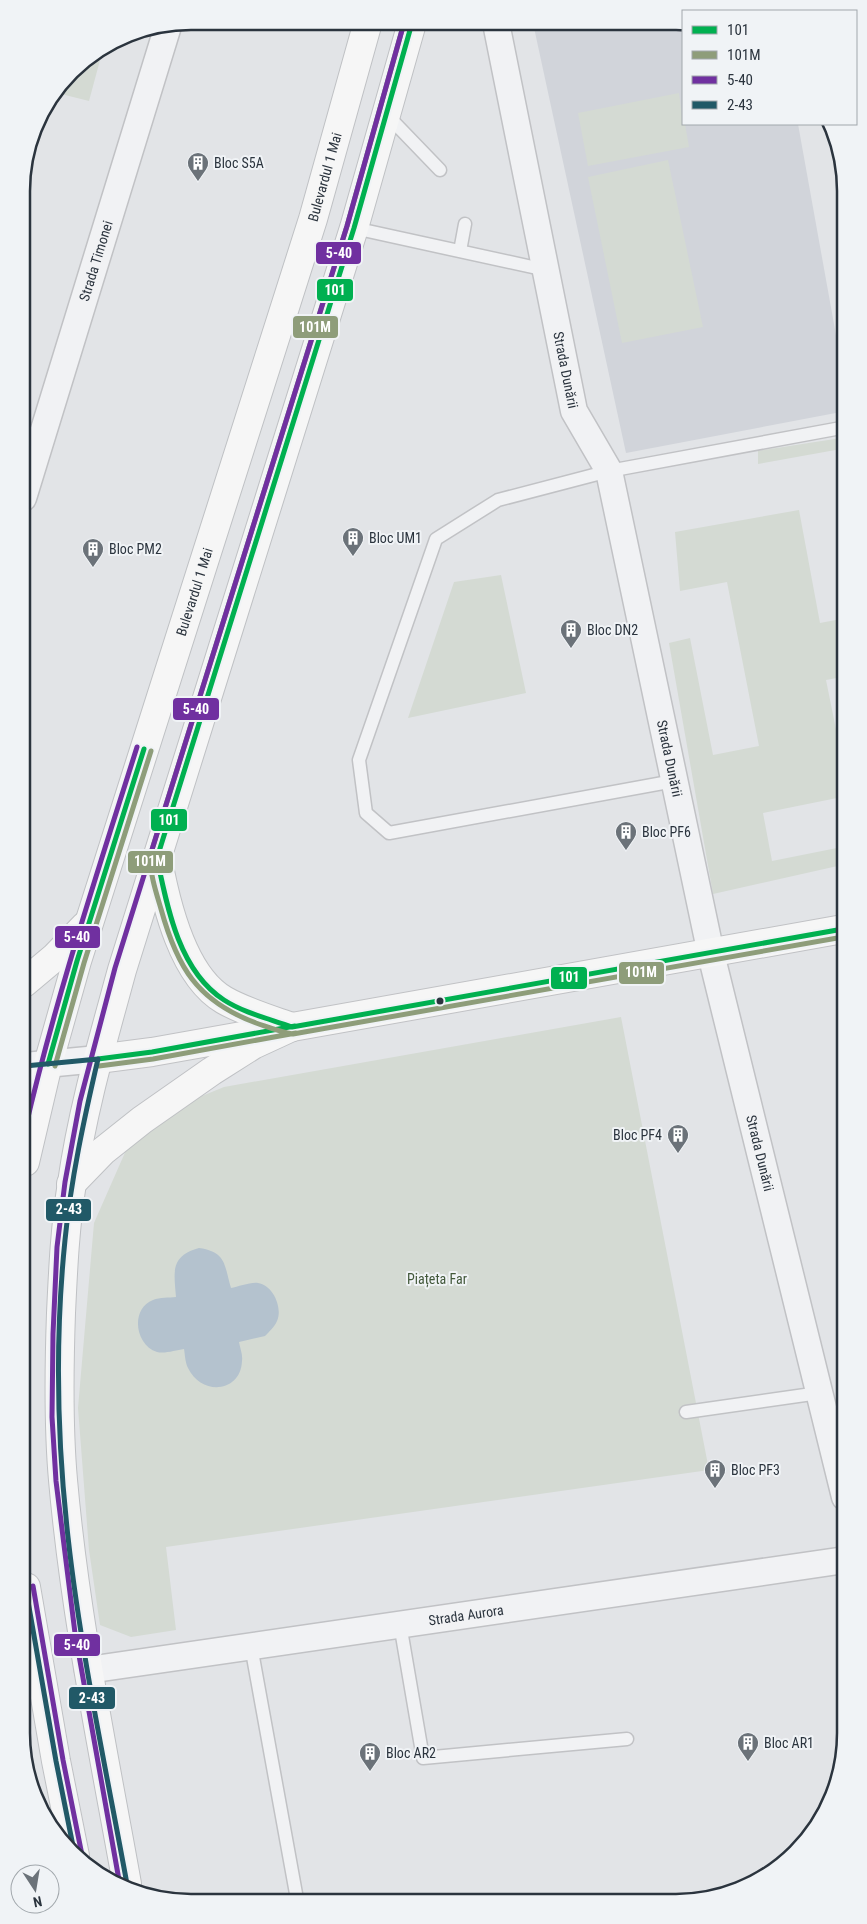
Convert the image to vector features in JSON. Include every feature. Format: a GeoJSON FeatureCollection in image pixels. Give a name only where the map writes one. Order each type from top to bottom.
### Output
{"type":"FeatureCollection","features":[{"type":"Feature","properties":{"kind":"main road","name":"Bulevardul 1 Mai"},"geometry":{"type":"LineString","coordinates":[[30,1118],[36,1065],[90,921],[313,219],[366,30]]}},
{"type":"Feature","properties":{"kind":"main road"},"geometry":{"type":"LineString","coordinates":[[126,1879],[88,1670],[70,1544],[60,1422],[59,1364],[62,1293],[71,1184],[98,1059],[122,970],[354,228],[410,30]]}},
{"type":"Feature","properties":{"kind":"main road"},"geometry":{"type":"LineString","coordinates":[[157,858],[164,896],[178,937],[200,979],[222,999],[249,1012],[292,1027]]}},
{"type":"Feature","properties":{"kind":"main road"},"geometry":{"type":"LineString","coordinates":[[30,978],[55,957],[90,921]]}},
{"type":"Feature","properties":{"kind":"main road"},"geometry":{"type":"LineString","coordinates":[[98,1059],[152,1052],[711,954],[837,930]]}},
{"type":"Feature","properties":{"kind":"main road"},"geometry":{"type":"LineString","coordinates":[[71,1184],[103,1151],[142,1120],[245,1050],[292,1027]]}},
{"type":"Feature","properties":{"kind":"main road"},"geometry":{"type":"LineString","coordinates":[[30,1610],[72,1841]]}},
{"type":"Feature","properties":{"kind":"street","name":"Strada Dunării"},"geometry":{"type":"LineString","coordinates":[[497,30],[574,411],[609,471],[711,954],[837,1468]]}},
{"type":"Feature","properties":{"kind":"street","name":"Strada Timonei"},"geometry":{"type":"LineString","coordinates":[[30,452],[166,32]]}},
{"type":"Feature","properties":{"kind":"street"},"geometry":{"type":"LineString","coordinates":[[36,1065],[98,1059]]}},
{"type":"Feature","properties":{"kind":"street","name":"Strada Aurora"},"geometry":{"type":"LineString","coordinates":[[88,1670],[837,1561]]}},
{"type":"Feature","properties":{"kind":"lane"},"geometry":{"type":"LineString","coordinates":[[386,114],[440,170]]}},
{"type":"Feature","properties":{"kind":"lane"},"geometry":{"type":"LineString","coordinates":[[460,251],[465,224]]}},
{"type":"Feature","properties":{"kind":"lane"},"geometry":{"type":"LineString","coordinates":[[354,228],[546,270]]}},
{"type":"Feature","properties":{"kind":"lane"},"geometry":{"type":"LineString","coordinates":[[674,781],[389,833],[366,813],[359,760],[436,539],[498,500],[609,471],[837,429]]}},
{"type":"Feature","properties":{"kind":"lane"},"geometry":{"type":"LineString","coordinates":[[686,1412],[819,1393]]}},
{"type":"Feature","properties":{"kind":"lane"},"geometry":{"type":"LineString","coordinates":[[400,1624],[423,1758],[627,1739]]}},
{"type":"Feature","properties":{"kind":"lane"},"geometry":{"type":"LineString","coordinates":[[251,1646],[296,1894]]}},
{"type":"Feature","properties":{"kind":"shaded area"},"geometry":{"type":"Polygon","coordinates":[[[535,30],[682,30],[682,125],[798,125],[837,341],[837,413],[626,453],[535,30]]]}},
{"type":"Feature","properties":{"kind":"green space"},"geometry":{"type":"Polygon","coordinates":[[[101,58],[89,101],[62,94],[77,77],[101,58]]]}},
{"type":"Feature","properties":{"kind":"green space"},"geometry":{"type":"Polygon","coordinates":[[[679,93],[682,125],[685,125],[689,147],[588,166],[578,113],[679,93]]]}},
{"type":"Feature","properties":{"kind":"green space"},"geometry":{"type":"Polygon","coordinates":[[[668,160],[703,327],[622,343],[588,177],[668,160]]]}},
{"type":"Feature","properties":{"kind":"green space"},"geometry":{"type":"Polygon","coordinates":[[[837,439],[837,450],[758,464],[758,451],[837,439]]]}},
{"type":"Feature","properties":{"kind":"green space"},"geometry":{"type":"Polygon","coordinates":[[[799,510],[820,623],[837,620],[837,678],[826,680],[837,734],[837,798],[763,813],[772,861],[837,848],[837,866],[713,894],[669,643],[690,638],[713,755],[759,746],[727,582],[680,591],[675,532],[799,510]]]}},
{"type":"Feature","properties":{"kind":"green space"},"geometry":{"type":"Polygon","coordinates":[[[501,575],[526,693],[408,718],[454,582],[501,575]]]}},
{"type":"Feature","properties":{"kind":"green space","name":"Piațeta Far"},"geometry":{"type":"Polygon","coordinates":[[[621,1017],[709,1470],[166,1547],[176,1630],[131,1637],[100,1625],[89,1550],[78,1408],[94,1223],[127,1148],[175,1107],[224,1087],[621,1017]]]}},
{"type":"Feature","properties":{"kind":"water"},"geometry":{"type":"Polygon","coordinates":[[[199,1248],[220,1256],[231,1288],[251,1283],[263,1285],[272,1292],[279,1310],[276,1323],[265,1336],[239,1342],[242,1354],[240,1371],[235,1379],[220,1387],[202,1384],[194,1377],[187,1366],[184,1349],[157,1352],[150,1348],[140,1335],[138,1327],[138,1319],[146,1305],[156,1299],[176,1297],[175,1273],[178,1260],[190,1251],[199,1248]]]}},
{"type":"Feature","properties":{"kind":"transit line","name":"101M"},"geometry":{"type":"LineString","coordinates":[[402,30],[347,226],[150,856],[155,890],[174,948],[192,979],[204,993],[219,1004],[256,1023],[293,1034],[837,938]]}},
{"type":"Feature","properties":{"kind":"transit line","name":"5-40"},"geometry":{"type":"LineString","coordinates":[[118,1876],[75,1633],[56,1481],[52,1417],[53,1334],[57,1247],[65,1182],[80,1101],[115,968],[347,226],[402,30]]}},
{"type":"Feature","properties":{"kind":"transit line","name":"101"},"geometry":{"type":"LineString","coordinates":[[410,30],[354,228],[157,858],[165,897],[177,936],[186,955],[196,972],[209,988],[224,1000],[249,1012],[292,1027],[837,930]]}},
{"type":"Feature","properties":{"kind":"transit line","name":"5-40"},"geometry":{"type":"LineString","coordinates":[[30,1110],[63,985],[137,747]]}},
{"type":"Feature","properties":{"kind":"transit line","name":"101"},"geometry":{"type":"LineString","coordinates":[[48,1064],[77,961],[144,749]]}},
{"type":"Feature","properties":{"kind":"transit line","name":"101M"},"geometry":{"type":"LineString","coordinates":[[55,1066],[84,963],[151,751]]}},
{"type":"Feature","properties":{"kind":"transit line","name":"101"},"geometry":{"type":"LineString","coordinates":[[98,1059],[152,1052],[295,1026]]}},
{"type":"Feature","properties":{"kind":"transit line","name":"101M"},"geometry":{"type":"LineString","coordinates":[[99,1066],[153,1059],[296,1033]]}},
{"type":"Feature","properties":{"kind":"transit line","name":"2-43"},"geometry":{"type":"LineString","coordinates":[[30,1066],[98,1059],[78,1149],[65,1240],[59,1351],[61,1463],[73,1581],[94,1711],[126,1879]]}},
{"type":"Feature","properties":{"kind":"transit line","name":"5-40"},"geometry":{"type":"LineString","coordinates":[[33,1586],[63,1760],[81,1850]]}},
{"type":"Feature","properties":{"kind":"transit line","name":"2-43"},"geometry":{"type":"LineString","coordinates":[[30,1613],[72,1841]]}},
{"type":"Feature","properties":{"kind":"place","name":"Bloc S5A"},"geometry":{"type":"Point","coordinates":[198,182]}},
{"type":"Feature","properties":{"kind":"place","name":"Bloc UM1"},"geometry":{"type":"Point","coordinates":[353,557]}},
{"type":"Feature","properties":{"kind":"place","name":"Bloc PM2"},"geometry":{"type":"Point","coordinates":[93,568]}},
{"type":"Feature","properties":{"kind":"place","name":"Bloc DN2"},"geometry":{"type":"Point","coordinates":[571,649]}},
{"type":"Feature","properties":{"kind":"place","name":"Bloc PF6"},"geometry":{"type":"Point","coordinates":[626,851]}},
{"type":"Feature","properties":{"kind":"place","name":"Bloc PF4"},"geometry":{"type":"Point","coordinates":[678,1154]}},
{"type":"Feature","properties":{"kind":"place","name":"Bloc PF3"},"geometry":{"type":"Point","coordinates":[715,1489]}},
{"type":"Feature","properties":{"kind":"place","name":"Bloc AR1"},"geometry":{"type":"Point","coordinates":[748,1762]}},
{"type":"Feature","properties":{"kind":"place","name":"Bloc AR2"},"geometry":{"type":"Point","coordinates":[370,1772]}}]}
